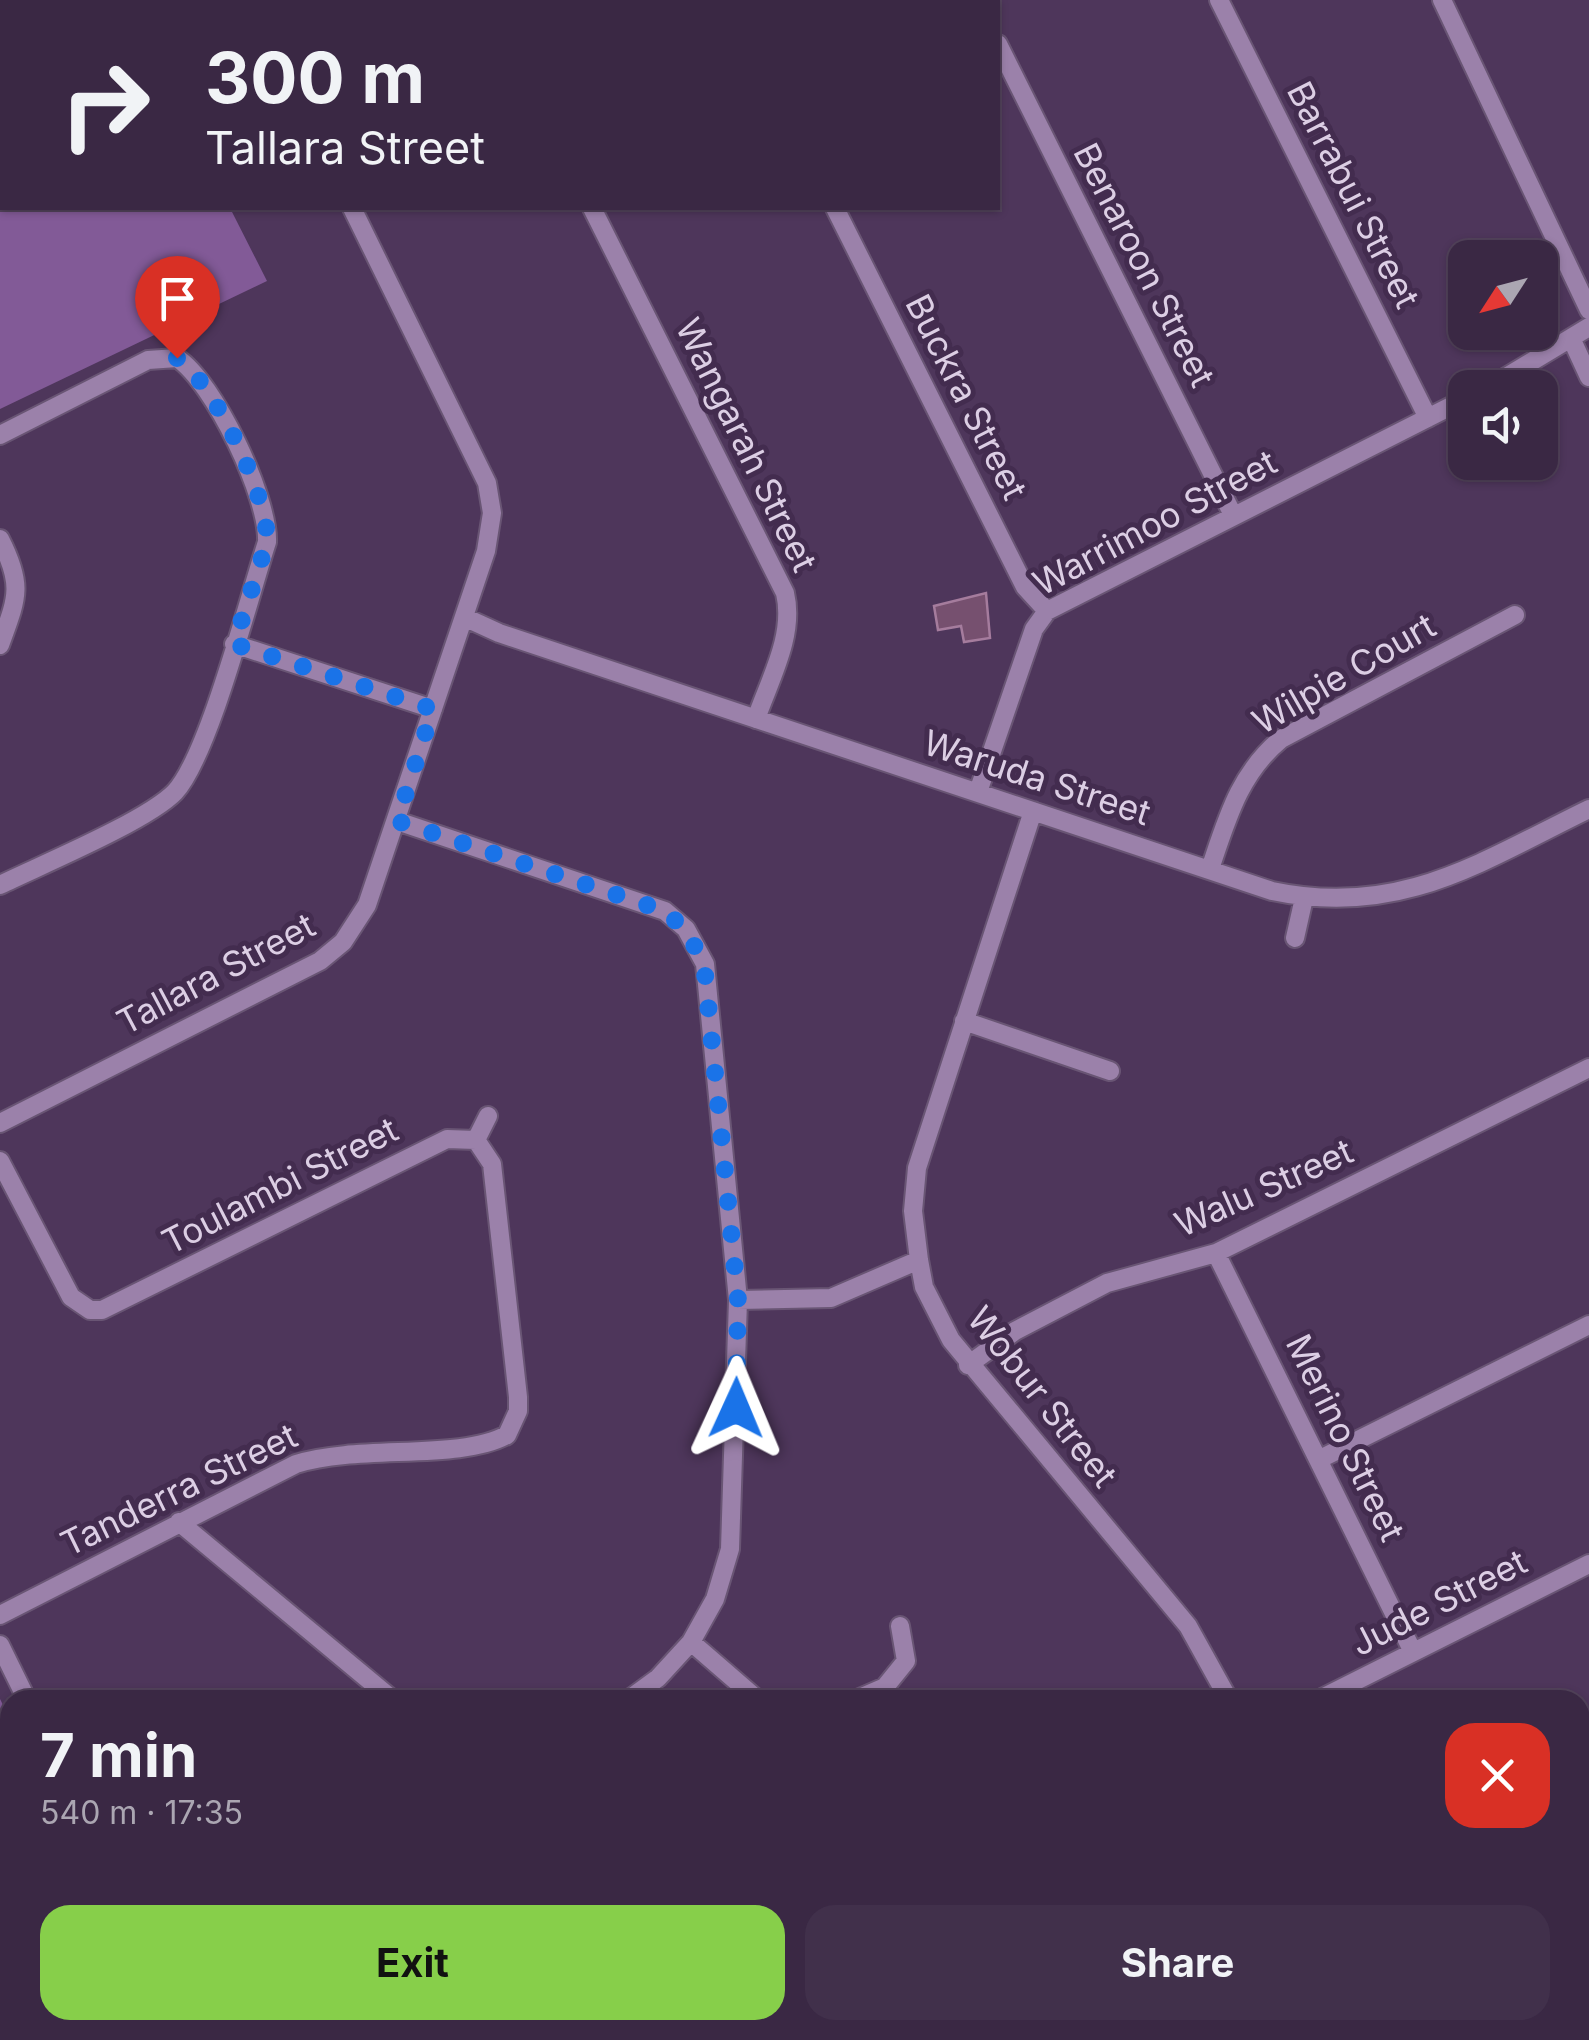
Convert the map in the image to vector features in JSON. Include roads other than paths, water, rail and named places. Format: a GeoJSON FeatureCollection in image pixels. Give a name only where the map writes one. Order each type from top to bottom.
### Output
{"type":"FeatureCollection","features":[{"type":"Feature","properties":{"kind":"street","name":"Barrabui Street"},"geometry":{"type":"LineString","coordinates":[[1219,0],[1428,418]]}},
{"type":"Feature","properties":{"kind":"street"},"geometry":{"type":"LineString","coordinates":[[1442,0],[1589,310]]}},
{"type":"Feature","properties":{"kind":"street","name":"Benaroon Street"},"geometry":{"type":"LineString","coordinates":[[1000,48],[1233,515]]}},
{"type":"Feature","properties":{"kind":"street","name":"Tallara Street"},"geometry":{"type":"LineString","coordinates":[[0,1124],[331,953],[362,918],[491,531],[487,482],[353,210]]}},
{"type":"Feature","properties":{"kind":"street","name":"Wangarah Street"},"geometry":{"type":"LineString","coordinates":[[593,210],[785,593],[789,612],[786,634],[756,719]]}},
{"type":"Feature","properties":{"kind":"street","name":"Buckra Street"},"geometry":{"type":"LineString","coordinates":[[836,210],[1025,587],[1047,611]]}},
{"type":"Feature","properties":{"kind":"street"},"geometry":{"type":"LineString","coordinates":[[1518,370],[1589,326]]}},
{"type":"Feature","properties":{"kind":"street"},"geometry":{"type":"LineString","coordinates":[[1571,338],[1589,377]]}},
{"type":"Feature","properties":{"kind":"street"},"geometry":{"type":"LineString","coordinates":[[0,435],[148,360],[177,358],[203,382],[254,484],[268,526],[267,542],[194,763],[173,794],[0,886]]}},
{"type":"Feature","properties":{"kind":"street","name":"Warrimoo Street"},"geometry":{"type":"LineString","coordinates":[[978,792],[1034,629],[1047,611],[1448,408]]}},
{"type":"Feature","properties":{"kind":"street"},"geometry":{"type":"LineString","coordinates":[[0,539],[18,579],[18,596],[0,644]]}},
{"type":"Feature","properties":{"kind":"street","name":"Wilpie Court"},"geometry":{"type":"LineString","coordinates":[[1210,869],[1236,793],[1272,746],[1515,615]]}},
{"type":"Feature","properties":{"kind":"street","name":"Waruda Street"},"geometry":{"type":"LineString","coordinates":[[464,617],[499,634],[1304,898],[1390,896],[1433,885],[1589,808]]}},
{"type":"Feature","properties":{"kind":"street"},"geometry":{"type":"LineString","coordinates":[[234,644],[433,709]]}},
{"type":"Feature","properties":{"kind":"street","name":"Wobur Street"},"geometry":{"type":"LineString","coordinates":[[1033,811],[917,1168],[914,1211],[919,1260],[937,1315],[968,1366],[1188,1626],[1224,1690]]}},
{"type":"Feature","properties":{"kind":"street"},"geometry":{"type":"LineString","coordinates":[[397,821],[665,911],[686,929],[704,964],[738,1300],[730,1548],[715,1599],[691,1642],[642,1690]]}},
{"type":"Feature","properties":{"kind":"street"},"geometry":{"type":"LineString","coordinates":[[1295,938],[1304,898]]}},
{"type":"Feature","properties":{"kind":"street"},"geometry":{"type":"LineString","coordinates":[[964,1021],[1110,1071]]}},
{"type":"Feature","properties":{"kind":"street","name":"Walu Street"},"geometry":{"type":"LineString","coordinates":[[968,1366],[1014,1332],[1107,1283],[1216,1253],[1589,1068]]}},
{"type":"Feature","properties":{"kind":"street"},"geometry":{"type":"LineString","coordinates":[[476,1140],[488,1116]]}},
{"type":"Feature","properties":{"kind":"street","name":"Toulambi Street"},"geometry":{"type":"LineString","coordinates":[[0,1161],[71,1297],[92,1320],[446,1139],[476,1140]]}},
{"type":"Feature","properties":{"kind":"street","name":"Tanderra Street"},"geometry":{"type":"LineString","coordinates":[[0,1615],[179,1522],[321,1456],[476,1446],[507,1435],[518,1411],[516,1377],[492,1164],[476,1140]]}},
{"type":"Feature","properties":{"kind":"street","name":"Merino Street"},"geometry":{"type":"LineString","coordinates":[[1216,1253],[1414,1652]]}},
{"type":"Feature","properties":{"kind":"street"},"geometry":{"type":"LineString","coordinates":[[738,1300],[831,1298],[919,1260]]}},
{"type":"Feature","properties":{"kind":"street"},"geometry":{"type":"LineString","coordinates":[[1320,1459],[1589,1325]]}},
{"type":"Feature","properties":{"kind":"street"},"geometry":{"type":"LineString","coordinates":[[179,1522],[382,1690]]}},
{"type":"Feature","properties":{"kind":"street","name":"Jude Street"},"geometry":{"type":"LineString","coordinates":[[1338,1690],[1589,1564]]}},
{"type":"Feature","properties":{"kind":"street"},"geometry":{"type":"LineString","coordinates":[[878,1690],[906,1661],[900,1626]]}},
{"type":"Feature","properties":{"kind":"street"},"geometry":{"type":"LineString","coordinates":[[691,1642],[746,1690]]}},
{"type":"Feature","properties":{"kind":"street"},"geometry":{"type":"LineString","coordinates":[[0,1645],[22,1690]]}}]}
